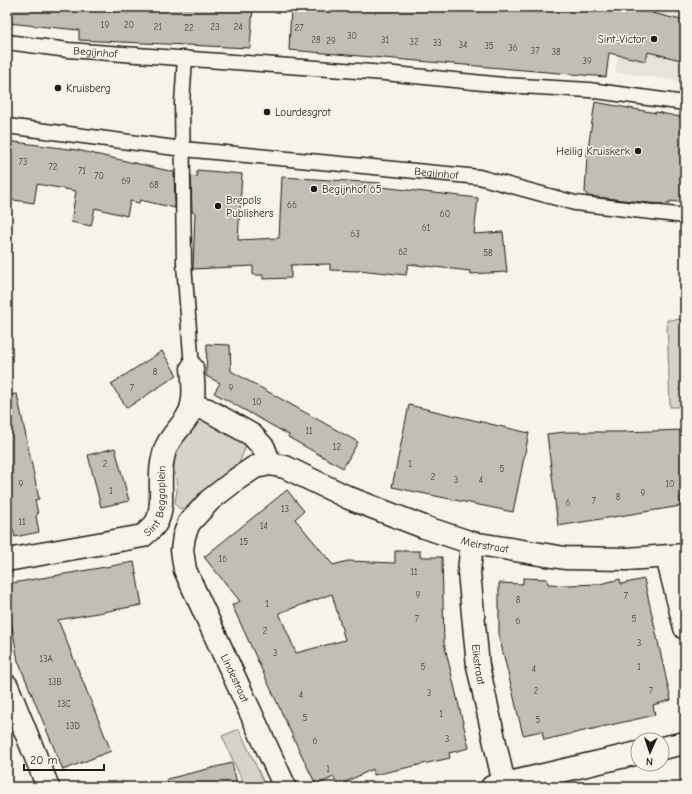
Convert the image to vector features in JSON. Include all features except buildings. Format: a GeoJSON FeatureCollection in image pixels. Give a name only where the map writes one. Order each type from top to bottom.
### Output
{"type":"FeatureCollection","features":[{"type":"Feature","properties":{"kind":"street","name":"Sint Beggaplein"},"geometry":{"type":"LineString","coordinates":[[7,560],[143,536],[157,522],[160,509],[161,472],[166,448],[174,433],[185,421],[192,406],[194,393],[192,368]]}},
{"type":"Feature","properties":{"kind":"street"},"geometry":{"type":"LineString","coordinates":[[192,406],[208,410],[252,435],[264,448],[270,464]]}},
{"type":"Feature","properties":{"kind":"street","name":"Meirstraat"},"geometry":{"type":"LineString","coordinates":[[270,464],[285,467],[349,498],[424,527],[472,543],[565,558],[627,559],[676,556]]}},
{"type":"Feature","properties":{"kind":"street","name":"Lindestraat"},"geometry":{"type":"LineString","coordinates":[[270,464],[255,467],[210,500],[189,523],[184,536],[182,550],[186,570],[285,787]]}},
{"type":"Feature","properties":{"kind":"street","name":"Eikstraat"},"geometry":{"type":"LineString","coordinates":[[472,543],[469,572],[478,666],[498,786]]}},
{"type":"Feature","properties":{"kind":"street"},"geometry":{"type":"LineString","coordinates":[[676,556],[685,628]]}},
{"type":"Feature","properties":{"kind":"street"},"geometry":{"type":"LineString","coordinates":[[7,686],[48,787]]}},
{"type":"Feature","properties":{"kind":"street"},"geometry":{"type":"LineString","coordinates":[[670,746],[685,743]]}},
{"type":"Feature","properties":{"kind":"street"},"geometry":{"type":"LineString","coordinates":[[498,786],[630,756]]}},
{"type":"Feature","properties":{"kind":"lane","name":"Begijnhof"},"geometry":{"type":"LineString","coordinates":[[7,42],[68,50],[385,73],[503,85],[589,90],[685,103]]}},
{"type":"Feature","properties":{"kind":"lane"},"geometry":{"type":"LineString","coordinates":[[184,58],[182,103],[184,264],[192,368]]}},
{"type":"Feature","properties":{"kind":"lane","name":"Begijnhof"},"geometry":{"type":"LineString","coordinates":[[7,126],[183,149],[479,177],[575,203],[685,216]]}},
{"type":"Feature","properties":{"kind":"shaded area","name":"Sint-Victor"},"geometry":{"type":"Polygon","coordinates":[[[629,7],[685,7],[685,82],[615,72],[629,7]]]}},
{"type":"Feature","properties":{"kind":"shaded area"},"geometry":{"type":"Polygon","coordinates":[[[685,319],[685,407],[670,407],[667,320],[685,319]]]}},
{"type":"Feature","properties":{"kind":"shaded area"},"geometry":{"type":"Polygon","coordinates":[[[203,413],[249,439],[237,468],[187,508],[181,509],[176,506],[175,502],[177,491],[174,464],[175,455],[203,413]]]}},
{"type":"Feature","properties":{"kind":"shaded area"},"geometry":{"type":"Polygon","coordinates":[[[239,729],[266,787],[245,787],[222,736],[239,729]]]}},
{"type":"Feature","properties":{"kind":"place","name":"Sint-Victor"},"geometry":{"type":"Point","coordinates":[654,39]}},
{"type":"Feature","properties":{"kind":"place","name":"Kruisberg"},"geometry":{"type":"Point","coordinates":[58,88]}},
{"type":"Feature","properties":{"kind":"place","name":"Lourdesgrot"},"geometry":{"type":"Point","coordinates":[267,112]}},
{"type":"Feature","properties":{"kind":"place","name":"Heilig Kruiskerk"},"geometry":{"type":"Point","coordinates":[638,151]}},
{"type":"Feature","properties":{"kind":"place","name":"Begijnhof 65"},"geometry":{"type":"Point","coordinates":[314,189]}},
{"type":"Feature","properties":{"kind":"place","name":"Brepols Publishers"},"geometry":{"type":"Point","coordinates":[218,206]}}]}
